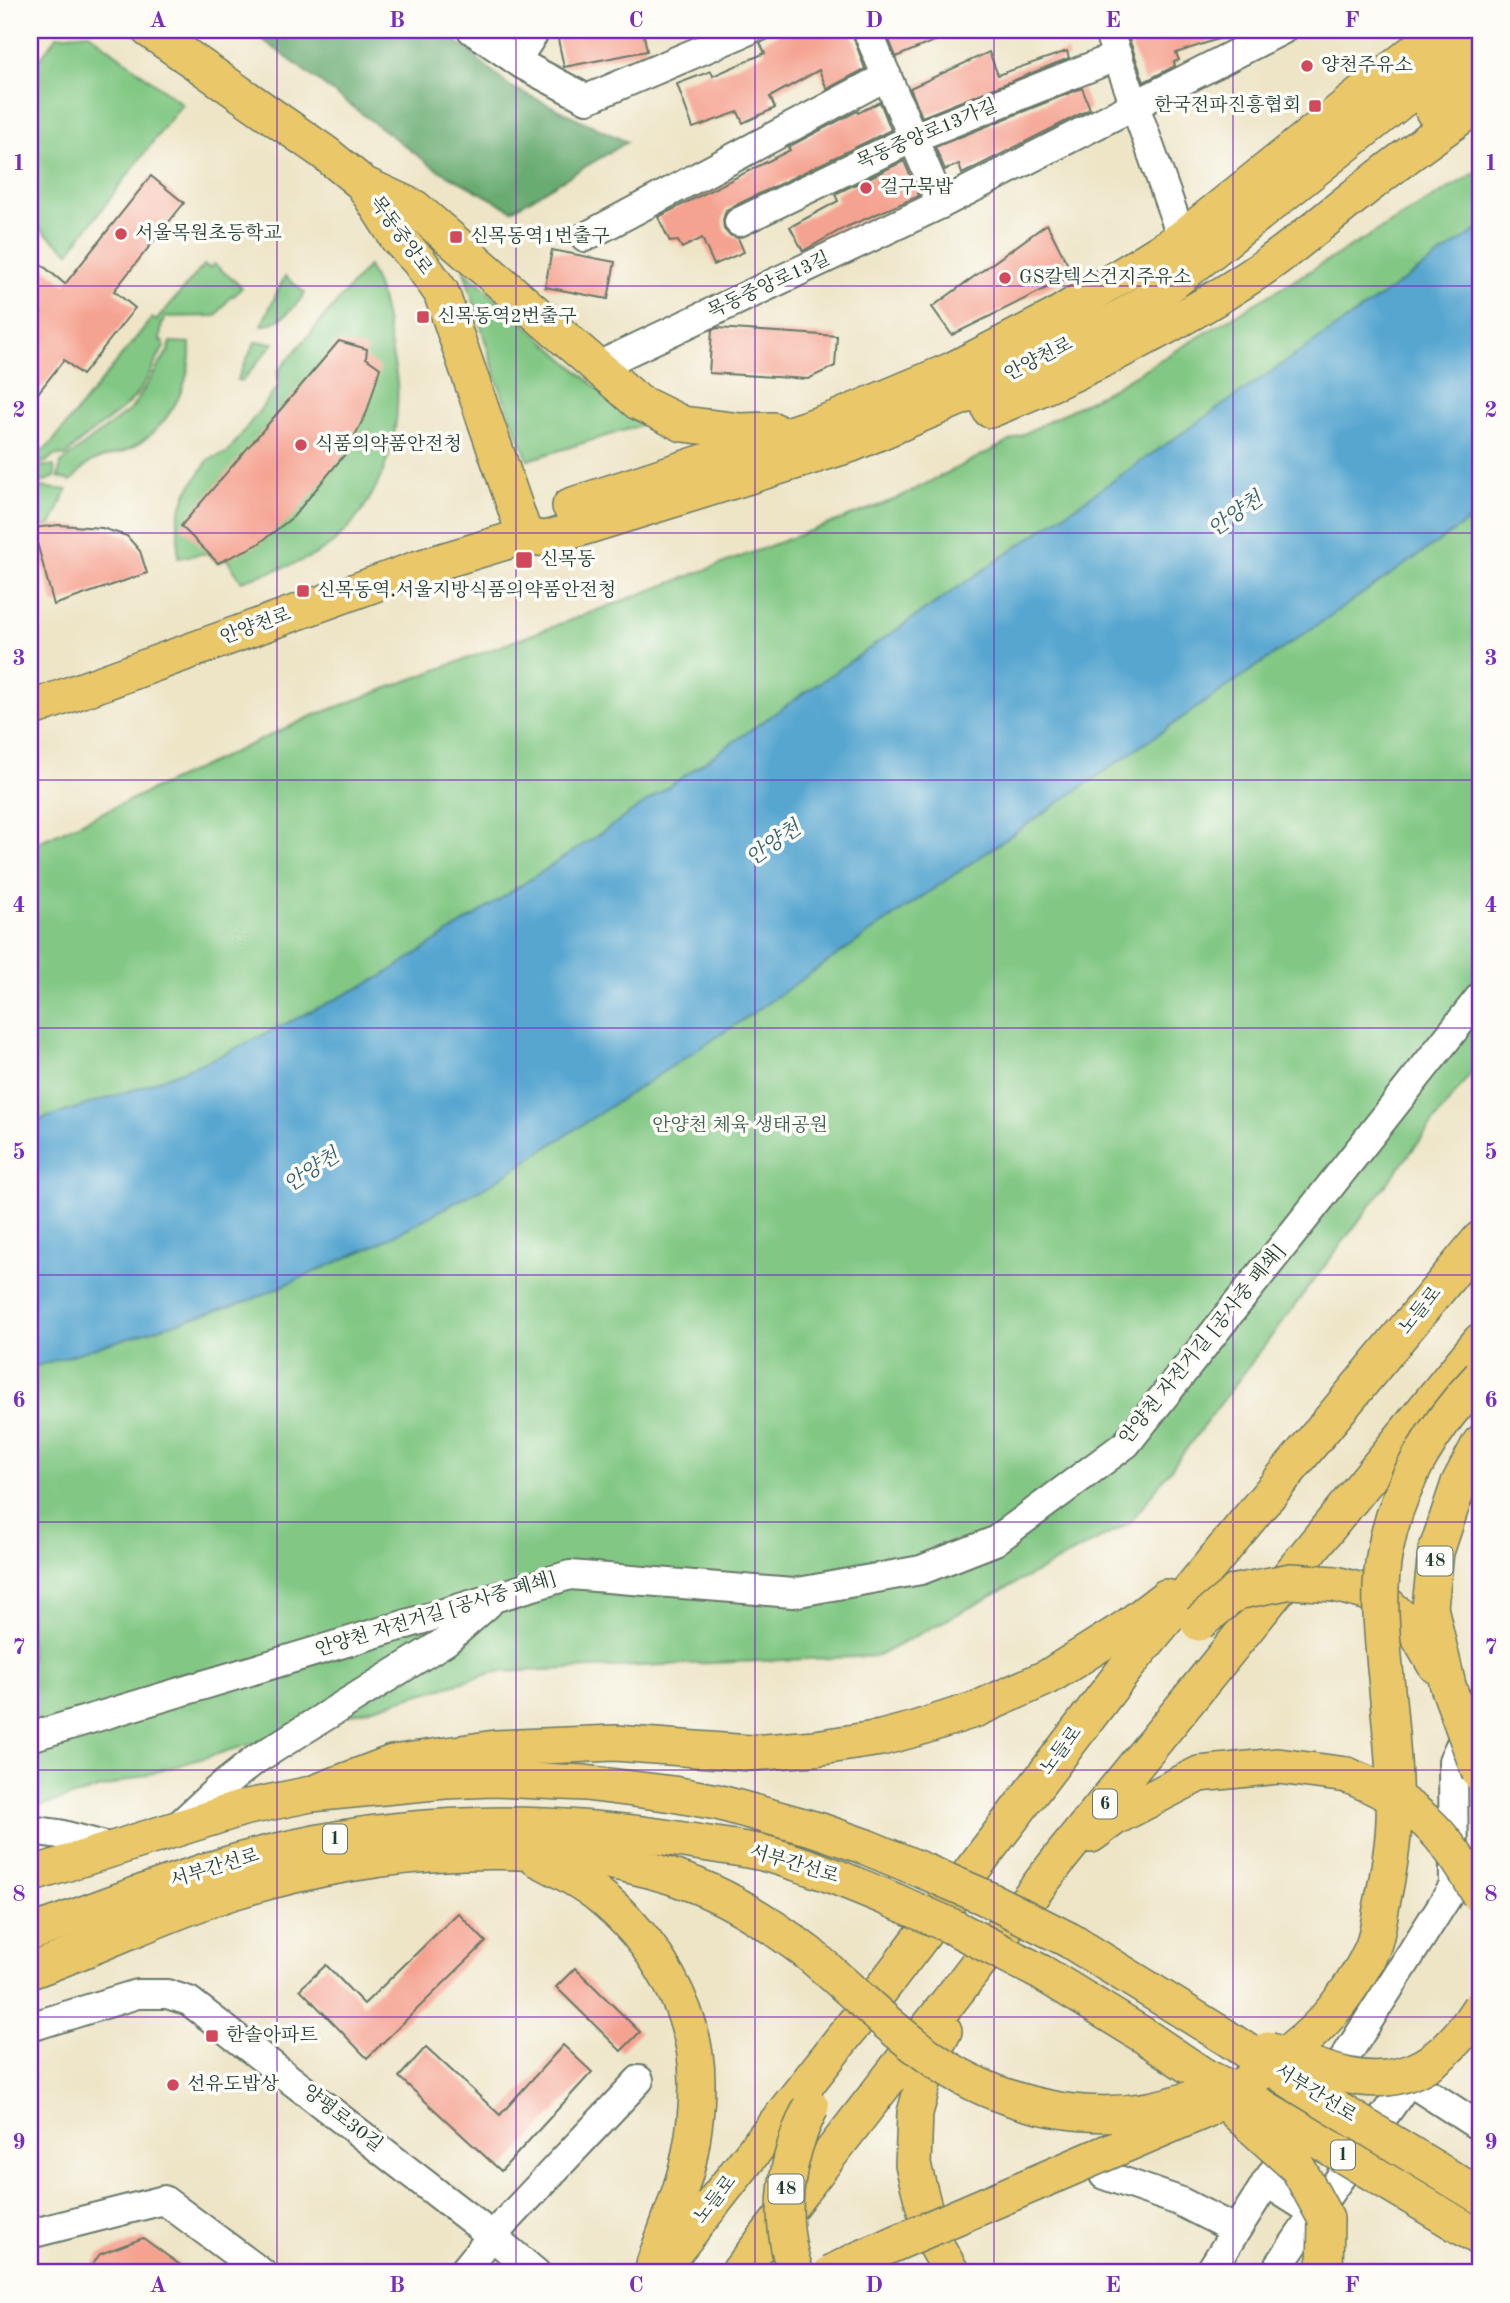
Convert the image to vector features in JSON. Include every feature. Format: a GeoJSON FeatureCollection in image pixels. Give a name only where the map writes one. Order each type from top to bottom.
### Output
{"type":"FeatureCollection","features":[{"type":"Feature","properties":{"kind":"main road","name":"목동중앙로"},"geometry":{"type":"LineString","coordinates":[[149,30],[325,153],[363,184],[398,239],[419,261],[441,292],[525,536]]}},
{"type":"Feature","properties":{"kind":"main road","name":"안양천로"},"geometry":{"type":"LineString","coordinates":[[525,536],[542,516],[835,419],[952,370],[1053,318],[1182,238],[1441,30]]}},
{"type":"Feature","properties":{"kind":"main road","name":"안양천로"},"geometry":{"type":"LineString","coordinates":[[30,709],[419,568],[525,536],[546,539],[852,444],[1024,370],[1123,316],[1157,294],[1480,38]]}},
{"type":"Feature","properties":{"kind":"main road"},"geometry":{"type":"LineString","coordinates":[[1024,370],[1062,363],[1110,341],[1153,320],[1226,275],[1261,250],[1480,74]]}},
{"type":"Feature","properties":{"kind":"main road"},"geometry":{"type":"LineString","coordinates":[[791,463],[833,467],[904,445],[1052,385],[1215,299],[1291,247],[1373,181],[1480,103]]}},
{"type":"Feature","properties":{"kind":"main road"},"geometry":{"type":"LineString","coordinates":[[363,184],[415,208],[638,402],[683,424],[741,431],[804,429]]}},
{"type":"Feature","properties":{"kind":"main road","name":"노들로"},"geometry":{"type":"LineString","coordinates":[[658,2273],[890,1978],[1128,1665],[1480,1239]]}},
{"type":"Feature","properties":{"kind":"main road","name":"6"},"geometry":{"type":"LineString","coordinates":[[738,2273],[982,1962],[1060,1858],[1480,1341]]}},
{"type":"Feature","properties":{"kind":"main road"},"geometry":{"type":"LineString","coordinates":[[30,1970],[232,1892],[324,1868],[398,1857],[477,1852],[571,1855],[661,1873],[735,1904],[808,1952],[938,2063],[979,2086],[1013,2099],[1049,2108],[1103,2114],[1179,2104],[1202,2095],[1217,2083],[1284,2057],[1310,2035],[1334,2009],[1357,1976],[1373,1944],[1390,1867],[1395,1789],[1381,1631],[1384,1554],[1391,1521],[1408,1476],[1439,1428],[1480,1377]]}},
{"type":"Feature","properties":{"kind":"main road","name":"48"},"geometry":{"type":"LineString","coordinates":[[1480,1443],[1459,1483],[1436,1552],[1430,1607],[1448,1686],[1480,1774]]}},
{"type":"Feature","properties":{"kind":"main road"},"geometry":{"type":"LineString","coordinates":[[311,1794],[392,1763],[495,1748],[615,1743],[750,1754],[847,1744],[915,1729],[977,1709],[1048,1677],[1127,1627],[1221,1554]]}},
{"type":"Feature","properties":{"kind":"main road"},"geometry":{"type":"LineString","coordinates":[[1128,1665],[1199,1623],[1236,1592],[1292,1581],[1335,1584],[1377,1595],[1414,1629],[1448,1686]]}},
{"type":"Feature","properties":{"kind":"main road"},"geometry":{"type":"LineString","coordinates":[[1060,1858],[1114,1818],[1199,1773],[1278,1766],[1347,1776],[1400,1799],[1452,1848],[1480,1896]]}},
{"type":"Feature","properties":{"kind":"main road","name":"서부간선로"},"geometry":{"type":"LineString","coordinates":[[30,1875],[243,1808],[311,1794],[493,1779],[634,1788],[717,1802],[769,1815],[866,1847],[984,1897],[1069,1940],[1299,2086],[1480,2196]]}},
{"type":"Feature","properties":{"kind":"main road","name":"서부간선로"},"geometry":{"type":"LineString","coordinates":[[30,1933],[200,1872],[266,1854],[356,1836],[456,1825],[514,1824],[602,1829],[762,1853],[855,1884],[951,1926],[1042,1973],[1217,2083],[1248,2098],[1480,2238]]}},
{"type":"Feature","properties":{"kind":"main road"},"geometry":{"type":"LineString","coordinates":[[526,1853],[582,1883],[616,1910],[642,1938],[665,1973],[684,2010],[693,2044],[698,2082],[694,2121],[688,2160],[652,2273]]}},
{"type":"Feature","properties":{"kind":"main road"},"geometry":{"type":"LineString","coordinates":[[952,2273],[932,2238],[920,2197],[913,2165],[915,2113],[930,2059],[982,1962]]}},
{"type":"Feature","properties":{"kind":"main road","name":"48"},"geometry":{"type":"LineString","coordinates":[[796,2273],[784,2222],[786,2190],[800,2127],[890,1978]]}},
{"type":"Feature","properties":{"kind":"main road"},"geometry":{"type":"LineString","coordinates":[[1224,2036],[1335,2073],[1382,2079],[1433,2062],[1450,2048],[1480,2007]]}},
{"type":"Feature","properties":{"kind":"main road"},"geometry":{"type":"LineString","coordinates":[[831,2273],[1206,2110],[1217,2083]]}},
{"type":"Feature","properties":{"kind":"main road"},"geometry":{"type":"LineString","coordinates":[[1217,2083],[1238,2114],[1298,2168],[1326,2219],[1325,2273]]}},
{"type":"Feature","properties":{"kind":"street"},"geometry":{"type":"LineString","coordinates":[[472,30],[516,61],[587,99],[749,30]]}},
{"type":"Feature","properties":{"kind":"street"},"geometry":{"type":"LineString","coordinates":[[516,61],[536,30]]}},
{"type":"Feature","properties":{"kind":"street"},"geometry":{"type":"LineString","coordinates":[[867,30],[941,204]]}},
{"type":"Feature","properties":{"kind":"street"},"geometry":{"type":"LineString","coordinates":[[1108,30],[1182,238]]}},
{"type":"Feature","properties":{"kind":"street","name":"목동중앙로13길"},"geometry":{"type":"LineString","coordinates":[[596,367],[941,204],[1135,106],[1236,41],[1282,30]]}},
{"type":"Feature","properties":{"kind":"street","name":"목동중앙로13가길"},"geometry":{"type":"LineString","coordinates":[[739,222],[913,138],[1118,57]]}},
{"type":"Feature","properties":{"kind":"street"},"geometry":{"type":"LineString","coordinates":[[585,237],[887,76]]}},
{"type":"Feature","properties":{"kind":"street","name":"안양천 자전거길 [공사중 폐쇄]"},"geometry":{"type":"LineString","coordinates":[[30,1737],[570,1575],[793,1593],[921,1570],[995,1541],[1126,1444],[1480,998]]}},
{"type":"Feature","properties":{"kind":"street"},"geometry":{"type":"LineString","coordinates":[[175,1829],[217,1790],[256,1760],[446,1641],[495,1597]]}},
{"type":"Feature","properties":{"kind":"street"},"geometry":{"type":"LineString","coordinates":[[1209,2273],[1454,1885],[1453,1761],[1480,1702]]}},
{"type":"Feature","properties":{"kind":"street"},"geometry":{"type":"LineString","coordinates":[[30,1830],[59,1834],[112,1848]]}},
{"type":"Feature","properties":{"kind":"street","name":"양평로30길"},"geometry":{"type":"LineString","coordinates":[[30,2027],[137,1994],[167,1994],[189,2001],[536,2273]]}},
{"type":"Feature","properties":{"kind":"street"},"geometry":{"type":"LineString","coordinates":[[462,2273],[492,2236],[639,2080]]}},
{"type":"Feature","properties":{"kind":"street"},"geometry":{"type":"LineString","coordinates":[[1274,2273],[1409,2081],[1480,2127]]}},
{"type":"Feature","properties":{"kind":"street"},"geometry":{"type":"LineString","coordinates":[[1367,2140],[1480,2209]]}},
{"type":"Feature","properties":{"kind":"street"},"geometry":{"type":"LineString","coordinates":[[1104,2175],[1179,2202],[1236,2230]]}},
{"type":"Feature","properties":{"kind":"street"},"geometry":{"type":"LineString","coordinates":[[1266,2182],[1315,2213]]}},
{"type":"Feature","properties":{"kind":"street"},"geometry":{"type":"LineString","coordinates":[[30,2234],[164,2200],[246,2268]]}},
{"type":"Feature","properties":{"kind":"green space"},"geometry":{"type":"Polygon","coordinates":[[[250,30],[443,30],[511,87],[627,142],[512,210],[433,167],[250,30]]]}},
{"type":"Feature","properties":{"kind":"green space"},"geometry":{"type":"Polygon","coordinates":[[[89,33],[182,104],[69,252],[30,221],[30,72],[57,36],[89,33]]]}},
{"type":"Feature","properties":{"kind":"green space","name":"안양천 체육 생태공원"},"geometry":{"type":"Polygon","coordinates":[[[1480,170],[1480,1061],[1130,1523],[878,1656],[496,1672],[30,1809],[30,846],[310,717],[896,499],[1106,392],[1480,170]]]}},
{"type":"Feature","properties":{"kind":"green space"},"geometry":{"type":"Polygon","coordinates":[[[214,264],[242,287],[232,295],[216,316],[165,317],[160,341],[164,342],[164,347],[144,384],[129,403],[66,456],[54,455],[46,462],[30,464],[30,453],[41,451],[50,445],[152,318],[156,321],[204,265],[210,268],[214,264]]]}},
{"type":"Feature","properties":{"kind":"green space"},"geometry":{"type":"Polygon","coordinates":[[[368,266],[385,313],[396,379],[397,406],[395,428],[384,471],[363,509],[334,542],[313,556],[241,581],[227,559],[218,563],[207,553],[178,558],[178,517],[187,492],[209,459],[227,453],[279,385],[278,371],[368,266]]]}},
{"type":"Feature","properties":{"kind":"green space"},"geometry":{"type":"Polygon","coordinates":[[[464,270],[642,425],[528,460],[498,383],[464,270]]]}},
{"type":"Feature","properties":{"kind":"green space"},"geometry":{"type":"Polygon","coordinates":[[[285,276],[305,293],[286,314],[275,322],[261,326],[285,276]]]}},
{"type":"Feature","properties":{"kind":"green space"},"geometry":{"type":"Polygon","coordinates":[[[171,342],[190,343],[190,359],[181,391],[165,419],[141,442],[127,450],[91,462],[71,481],[58,477],[61,463],[132,408],[171,342]]]}},
{"type":"Feature","properties":{"kind":"green space"},"geometry":{"type":"Polygon","coordinates":[[[255,342],[274,343],[242,381],[237,380],[255,342]]]}},
{"type":"Feature","properties":{"kind":"green space"},"geometry":{"type":"Polygon","coordinates":[[[54,466],[55,477],[30,487],[30,468],[54,466]]]}},
{"type":"Feature","properties":{"kind":"green space"},"geometry":{"type":"Polygon","coordinates":[[[40,487],[67,490],[51,525],[33,528],[30,491],[40,487]]]}},
{"type":"Feature","properties":{"kind":"water","name":"안양천"},"geometry":{"type":"Polygon","coordinates":[[[1480,228],[1480,513],[737,1024],[494,1182],[380,1243],[251,1300],[30,1368],[30,1123],[142,1087],[222,1055],[381,977],[604,831],[1480,228]]]}},
{"type":"Feature","properties":{"kind":"building"},"geometry":{"type":"Polygon","coordinates":[[[556,30],[643,30],[647,51],[564,67],[556,30]]]}},
{"type":"Feature","properties":{"kind":"building"},"geometry":{"type":"Polygon","coordinates":[[[786,30],[788,35],[804,30],[851,30],[865,69],[827,89],[819,70],[770,97],[775,108],[743,123],[738,112],[693,128],[677,84],[711,71],[713,76],[765,53],[760,43],[786,30]]]}},
{"type":"Feature","properties":{"kind":"building"},"geometry":{"type":"Polygon","coordinates":[[[885,30],[961,30],[896,57],[885,30]]]}},
{"type":"Feature","properties":{"kind":"building"},"geometry":{"type":"Polygon","coordinates":[[[1126,30],[1236,30],[1236,33],[1176,53],[1179,60],[1174,62],[1175,66],[1144,82],[1126,30]]]}},
{"type":"Feature","properties":{"kind":"building"},"geometry":{"type":"Polygon","coordinates":[[[1067,51],[1069,58],[922,117],[910,88],[989,52],[998,75],[1067,51]]]}},
{"type":"Feature","properties":{"kind":"building"},"geometry":{"type":"Polygon","coordinates":[[[1082,88],[1090,109],[962,174],[959,164],[945,170],[935,147],[1082,88]]]}},
{"type":"Feature","properties":{"kind":"building"},"geometry":{"type":"Polygon","coordinates":[[[880,102],[891,130],[726,210],[724,229],[729,235],[738,238],[744,252],[714,265],[702,238],[682,248],[678,241],[670,242],[658,217],[790,150],[788,147],[857,111],[858,113],[880,102]]]}},
{"type":"Feature","properties":{"kind":"building"},"geometry":{"type":"Polygon","coordinates":[[[904,161],[919,196],[844,228],[803,251],[790,227],[838,201],[835,194],[904,161]]]}},
{"type":"Feature","properties":{"kind":"building"},"geometry":{"type":"Polygon","coordinates":[[[151,176],[184,203],[114,291],[135,308],[82,375],[64,360],[30,403],[30,327],[41,313],[30,304],[30,255],[65,284],[151,176]]]}},
{"type":"Feature","properties":{"kind":"building"},"geometry":{"type":"Polygon","coordinates":[[[1047,224],[1073,275],[952,335],[932,307],[1047,224]]]}},
{"type":"Feature","properties":{"kind":"building"},"geometry":{"type":"Polygon","coordinates":[[[552,250],[615,262],[608,299],[545,287],[552,250]]]}},
{"type":"Feature","properties":{"kind":"building"},"geometry":{"type":"Polygon","coordinates":[[[717,328],[837,336],[835,366],[808,379],[709,373],[712,330],[717,328]]]}},
{"type":"Feature","properties":{"kind":"building","name":"식품의약품안전청"},"geometry":{"type":"Polygon","coordinates":[[[339,341],[367,349],[366,358],[380,368],[367,412],[346,453],[293,517],[257,545],[218,563],[181,526],[339,341]]]}},
{"type":"Feature","properties":{"kind":"building"},"geometry":{"type":"Polygon","coordinates":[[[59,525],[102,528],[127,536],[140,551],[147,573],[54,605],[33,528],[59,525]]]}},
{"type":"Feature","properties":{"kind":"building"},"geometry":{"type":"Polygon","coordinates":[[[458,1913],[486,1942],[367,2058],[300,1989],[326,1965],[364,2004],[458,1913]]]}},
{"type":"Feature","properties":{"kind":"building"},"geometry":{"type":"Polygon","coordinates":[[[575,1968],[640,2032],[621,2051],[556,1987],[575,1968]]]}},
{"type":"Feature","properties":{"kind":"building"},"geometry":{"type":"Polygon","coordinates":[[[563,2045],[592,2072],[501,2171],[399,2077],[426,2047],[500,2115],[563,2045]]]}},
{"type":"Feature","properties":{"kind":"building"},"geometry":{"type":"Polygon","coordinates":[[[143,2238],[191,2273],[86,2273],[100,2254],[143,2238]]]}},
{"type":"Feature","properties":{"kind":"place","name":"양천주유소"},"geometry":{"type":"Point","coordinates":[1307,66]}},
{"type":"Feature","properties":{"kind":"place","name":"한국전파진흥협회"},"geometry":{"type":"Point","coordinates":[1315,106]}},
{"type":"Feature","properties":{"kind":"place","name":"걸구묵밥"},"geometry":{"type":"Point","coordinates":[866,188]}},
{"type":"Feature","properties":{"kind":"place","name":"서울목원초등학교"},"geometry":{"type":"Point","coordinates":[121,234]}},
{"type":"Feature","properties":{"kind":"place","name":"신목동역1번출구"},"geometry":{"type":"Point","coordinates":[456,237]}},
{"type":"Feature","properties":{"kind":"place","name":"GS칼텍스건지주유소"},"geometry":{"type":"Point","coordinates":[1005,278]}},
{"type":"Feature","properties":{"kind":"place","name":"신목동역2번출구"},"geometry":{"type":"Point","coordinates":[423,317]}},
{"type":"Feature","properties":{"kind":"place","name":"식품의약품안전청"},"geometry":{"type":"Point","coordinates":[301,445]}},
{"type":"Feature","properties":{"kind":"place","name":"신목동"},"geometry":{"type":"Point","coordinates":[524,560]}},
{"type":"Feature","properties":{"kind":"place","name":"신목동역.서울지방식품의약품안전청"},"geometry":{"type":"Point","coordinates":[303,591]}},
{"type":"Feature","properties":{"kind":"place","name":"한솔아파트"},"geometry":{"type":"Point","coordinates":[212,2036]}},
{"type":"Feature","properties":{"kind":"place","name":"선유도밥상"},"geometry":{"type":"Point","coordinates":[173,2085]}}]}
